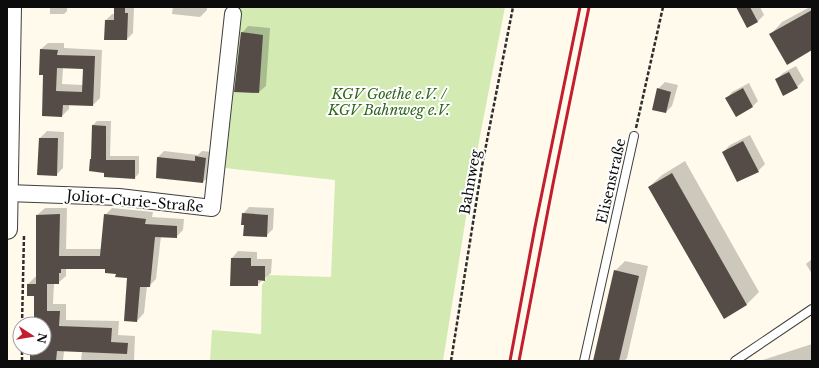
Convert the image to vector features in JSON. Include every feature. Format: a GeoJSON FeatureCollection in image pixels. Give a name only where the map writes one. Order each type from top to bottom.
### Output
{"type":"FeatureCollection","features":[{"type":"Feature","properties":{"kind":"street"},"geometry":{"type":"LineString","coordinates":[[11,7],[7,193],[15,230]]}},
{"type":"Feature","properties":{"kind":"street","name":"Joliot-Curie-Straße"},"geometry":{"type":"LineString","coordinates":[[7,193],[119,197],[212,208],[233,14]]}},
{"type":"Feature","properties":{"kind":"lane","name":"Elisenstraße"},"geometry":{"type":"LineString","coordinates":[[584,361],[634,136]]}},
{"type":"Feature","properties":{"kind":"lane"},"geometry":{"type":"LineString","coordinates":[[735,361],[812,309]]}},
{"type":"Feature","properties":{"kind":"path","name":"Bahnweg"},"geometry":{"type":"LineString","coordinates":[[451,361],[482,166],[513,7]]}},
{"type":"Feature","properties":{"kind":"path","name":"Elisenstraße"},"geometry":{"type":"LineString","coordinates":[[634,136],[663,7]]}},
{"type":"Feature","properties":{"kind":"path"},"geometry":{"type":"LineString","coordinates":[[15,230],[21,316]]}},
{"type":"Feature","properties":{"kind":"green space","name":"KGV Goethe e.V. / KGV Bahnweg e.V."},"geometry":{"type":"Polygon","coordinates":[[[238,7],[505,7],[474,167],[443,361],[210,361],[212,330],[261,334],[262,285],[268,275],[331,277],[335,180],[225,168],[238,7]]]}},
{"type":"Feature","properties":{"kind":"building"},"geometry":{"type":"Polygon","coordinates":[[[114,7],[125,7],[125,13],[128,13],[127,40],[104,40],[105,20],[114,20],[114,7]]]}},
{"type":"Feature","properties":{"kind":"building"},"geometry":{"type":"Polygon","coordinates":[[[736,7],[750,7],[758,22],[747,28],[736,7]]]}},
{"type":"Feature","properties":{"kind":"building"},"geometry":{"type":"Polygon","coordinates":[[[812,10],[812,50],[787,65],[769,34],[812,10]]]}},
{"type":"Feature","properties":{"kind":"building"},"geometry":{"type":"Polygon","coordinates":[[[241,32],[263,35],[259,93],[234,92],[241,32]]]}},
{"type":"Feature","properties":{"kind":"building"},"geometry":{"type":"Polygon","coordinates":[[[40,49],[58,50],[57,55],[95,56],[93,106],[63,105],[62,117],[42,116],[43,75],[39,75],[40,49]],[[57,68],[56,91],[82,92],[83,69],[57,68]]]}},
{"type":"Feature","properties":{"kind":"building"},"geometry":{"type":"Polygon","coordinates":[[[789,72],[798,88],[783,96],[775,79],[789,72]]]}},
{"type":"Feature","properties":{"kind":"building"},"geometry":{"type":"Polygon","coordinates":[[[657,88],[671,92],[666,113],[652,110],[657,88]]]}},
{"type":"Feature","properties":{"kind":"building"},"geometry":{"type":"Polygon","coordinates":[[[743,88],[753,107],[736,117],[725,98],[743,88]]]}},
{"type":"Feature","properties":{"kind":"building"},"geometry":{"type":"Polygon","coordinates":[[[92,125],[106,126],[106,160],[135,160],[135,179],[104,177],[104,173],[89,171],[91,159],[92,125]]]}},
{"type":"Feature","properties":{"kind":"building"},"geometry":{"type":"Polygon","coordinates":[[[39,138],[58,138],[57,176],[37,175],[39,138]]]}},
{"type":"Feature","properties":{"kind":"building"},"geometry":{"type":"Polygon","coordinates":[[[743,141],[759,172],[737,182],[722,152],[743,141]]]}},
{"type":"Feature","properties":{"kind":"building"},"geometry":{"type":"Polygon","coordinates":[[[195,156],[206,158],[203,183],[156,178],[157,157],[195,161],[195,156]]]}},
{"type":"Feature","properties":{"kind":"building"},"geometry":{"type":"Polygon","coordinates":[[[672,173],[747,305],[724,319],[648,187],[672,173]]]}},
{"type":"Feature","properties":{"kind":"building"},"geometry":{"type":"Polygon","coordinates":[[[242,213],[268,215],[267,237],[243,236],[244,225],[241,225],[242,213]]]}},
{"type":"Feature","properties":{"kind":"building"},"geometry":{"type":"Polygon","coordinates":[[[60,214],[59,256],[100,256],[104,214],[146,219],[145,224],[177,226],[177,238],[155,237],[150,287],[140,287],[137,322],[124,321],[127,278],[115,277],[116,274],[105,273],[105,269],[61,269],[61,273],[59,273],[59,284],[47,284],[47,311],[60,311],[59,326],[112,328],[111,342],[128,343],[127,354],[57,351],[56,361],[30,361],[30,356],[52,356],[52,316],[34,316],[34,296],[27,296],[27,284],[36,284],[36,215],[60,214]]]}},
{"type":"Feature","properties":{"kind":"building"},"geometry":{"type":"Polygon","coordinates":[[[231,258],[251,258],[251,266],[265,266],[265,281],[258,280],[258,286],[230,286],[231,258]]]}},
{"type":"Feature","properties":{"kind":"building"},"geometry":{"type":"Polygon","coordinates":[[[614,270],[639,276],[619,361],[593,361],[614,270]]]}},
{"type":"Feature","properties":{"kind":"railway"},"geometry":{"type":"LineString","coordinates":[[510,361],[535,227],[580,7]]}},
{"type":"Feature","properties":{"kind":"railway"},"geometry":{"type":"LineString","coordinates":[[519,361],[589,7]]}}]}
